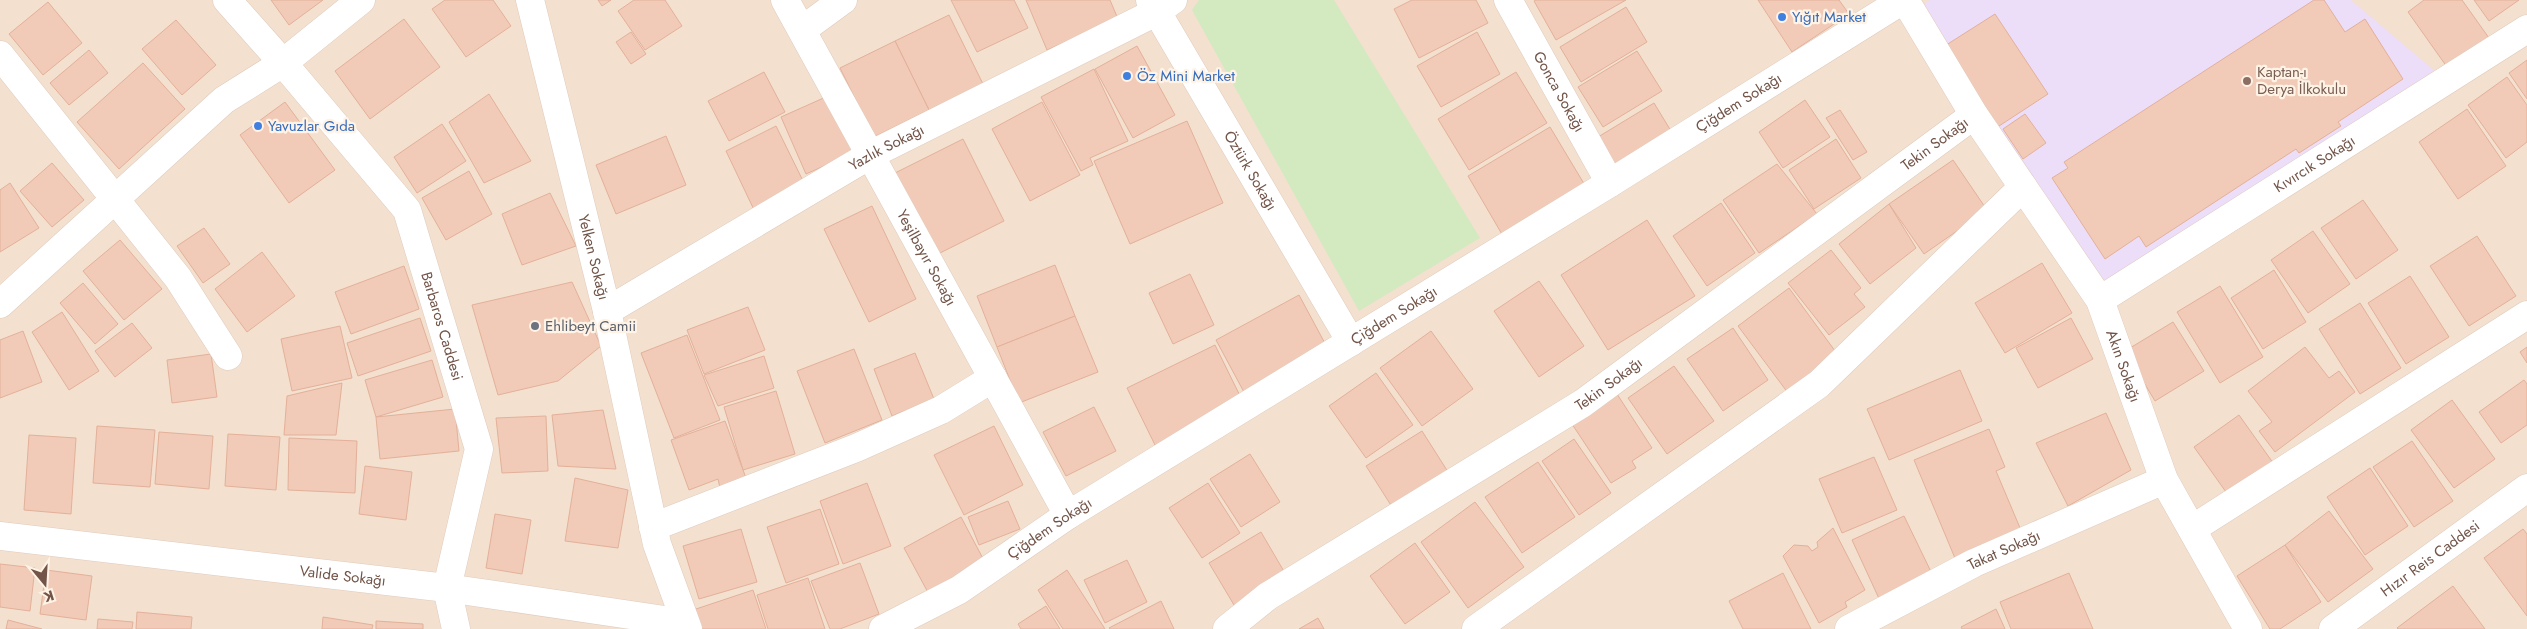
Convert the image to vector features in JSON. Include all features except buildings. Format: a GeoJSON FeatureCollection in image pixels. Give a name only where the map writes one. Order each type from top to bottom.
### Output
{"type":"FeatureCollection","features":[{"type":"Feature","properties":{"kind":"street","name":"Barbaros Caddesi"},"geometry":{"type":"LineString","coordinates":[[227,0],[283,63],[407,210],[479,449],[447,588],[456,629]]}},
{"type":"Feature","properties":{"kind":"street"},"geometry":{"type":"LineString","coordinates":[[0,304],[224,100],[283,63],[361,0]]}},
{"type":"Feature","properties":{"kind":"street","name":"Yelken Sokağı"},"geometry":{"type":"LineString","coordinates":[[530,0],[607,311],[657,544],[686,626]]}},
{"type":"Feature","properties":{"kind":"street","name":"Yeşilbayır Sokağı"},"geometry":{"type":"LineString","coordinates":[[785,0],[1068,515]]}},
{"type":"Feature","properties":{"kind":"street"},"geometry":{"type":"LineString","coordinates":[[802,30],[843,0]]}},
{"type":"Feature","properties":{"kind":"street","name":"Gonca Sokağı"},"geometry":{"type":"LineString","coordinates":[[1508,0],[1610,183]]}},
{"type":"Feature","properties":{"kind":"street","name":"Çiğdem Sokağı"},"geometry":{"type":"LineString","coordinates":[[883,629],[959,590],[1068,515],[1610,183],[1904,0]]}},
{"type":"Feature","properties":{"kind":"street","name":"Akın Sokağı"},"geometry":{"type":"LineString","coordinates":[[1904,0],[1974,115],[2100,300],[2164,480],[2248,629]]}},
{"type":"Feature","properties":{"kind":"street","name":"Yazlık Sokağı"},"geometry":{"type":"LineString","coordinates":[[607,311],[870,155],[1160,4]]}},
{"type":"Feature","properties":{"kind":"street","name":"Öztürk Sokağı"},"geometry":{"type":"LineString","coordinates":[[1160,4],[1351,342]]}},
{"type":"Feature","properties":{"kind":"street","name":"Kıvırcık Sokağı"},"geometry":{"type":"LineString","coordinates":[[2100,300],[2527,29]]}},
{"type":"Feature","properties":{"kind":"street"},"geometry":{"type":"LineString","coordinates":[[0,55],[178,278],[228,356]]}},
{"type":"Feature","properties":{"kind":"street","name":"Tekin Sokağı"},"geometry":{"type":"LineString","coordinates":[[1227,629],[1268,596],[1584,403],[1974,115]]}},
{"type":"Feature","properties":{"kind":"street"},"geometry":{"type":"LineString","coordinates":[[1476,629],[1819,384],[2023,186]]}},
{"type":"Feature","properties":{"kind":"street"},"geometry":{"type":"LineString","coordinates":[[2192,529],[2527,316]]}},
{"type":"Feature","properties":{"kind":"street"},"geometry":{"type":"LineString","coordinates":[[653,527],[856,448],[941,410],[993,378]]}},
{"type":"Feature","properties":{"kind":"street","name":"Takat Sokağı"},"geometry":{"type":"LineString","coordinates":[[1849,629],[1974,563],[2164,480]]}},
{"type":"Feature","properties":{"kind":"street","name":"Hızır Reis Caddesi"},"geometry":{"type":"LineString","coordinates":[[2333,629],[2527,488]]}},
{"type":"Feature","properties":{"kind":"street","name":"Valide Sokağı"},"geometry":{"type":"LineString","coordinates":[[0,536],[447,588],[686,626]]}},
{"type":"Feature","properties":{"kind":"shaded area"},"geometry":{"type":"Polygon","coordinates":[[[0,0],[2527,0],[2527,629],[0,629],[0,0]]]}},
{"type":"Feature","properties":{"kind":"shaded area"},"geometry":{"type":"Polygon","coordinates":[[[1930,0],[2351,0],[2436,72],[2106,284],[1999,141],[1918,8],[1930,0]]]}},
{"type":"Feature","properties":{"kind":"green space"},"geometry":{"type":"Polygon","coordinates":[[[1199,0],[1334,0],[1480,238],[1359,311],[1192,10],[1199,0]]]}},
{"type":"Feature","properties":{"kind":"place","name":"Yığıt Market"},"geometry":{"type":"Point","coordinates":[1782,17]}},
{"type":"Feature","properties":{"kind":"place","name":"Öz Mini Market"},"geometry":{"type":"Point","coordinates":[1127,76]}},
{"type":"Feature","properties":{"kind":"place","name":"Kaptan-ı Derya İlkokulu"},"geometry":{"type":"Point","coordinates":[2247,81]}},
{"type":"Feature","properties":{"kind":"place","name":"Yavuzlar Gıda"},"geometry":{"type":"Point","coordinates":[258,126]}},
{"type":"Feature","properties":{"kind":"place","name":"Ehlibeyt Camii"},"geometry":{"type":"Point","coordinates":[535,326]}}]}
